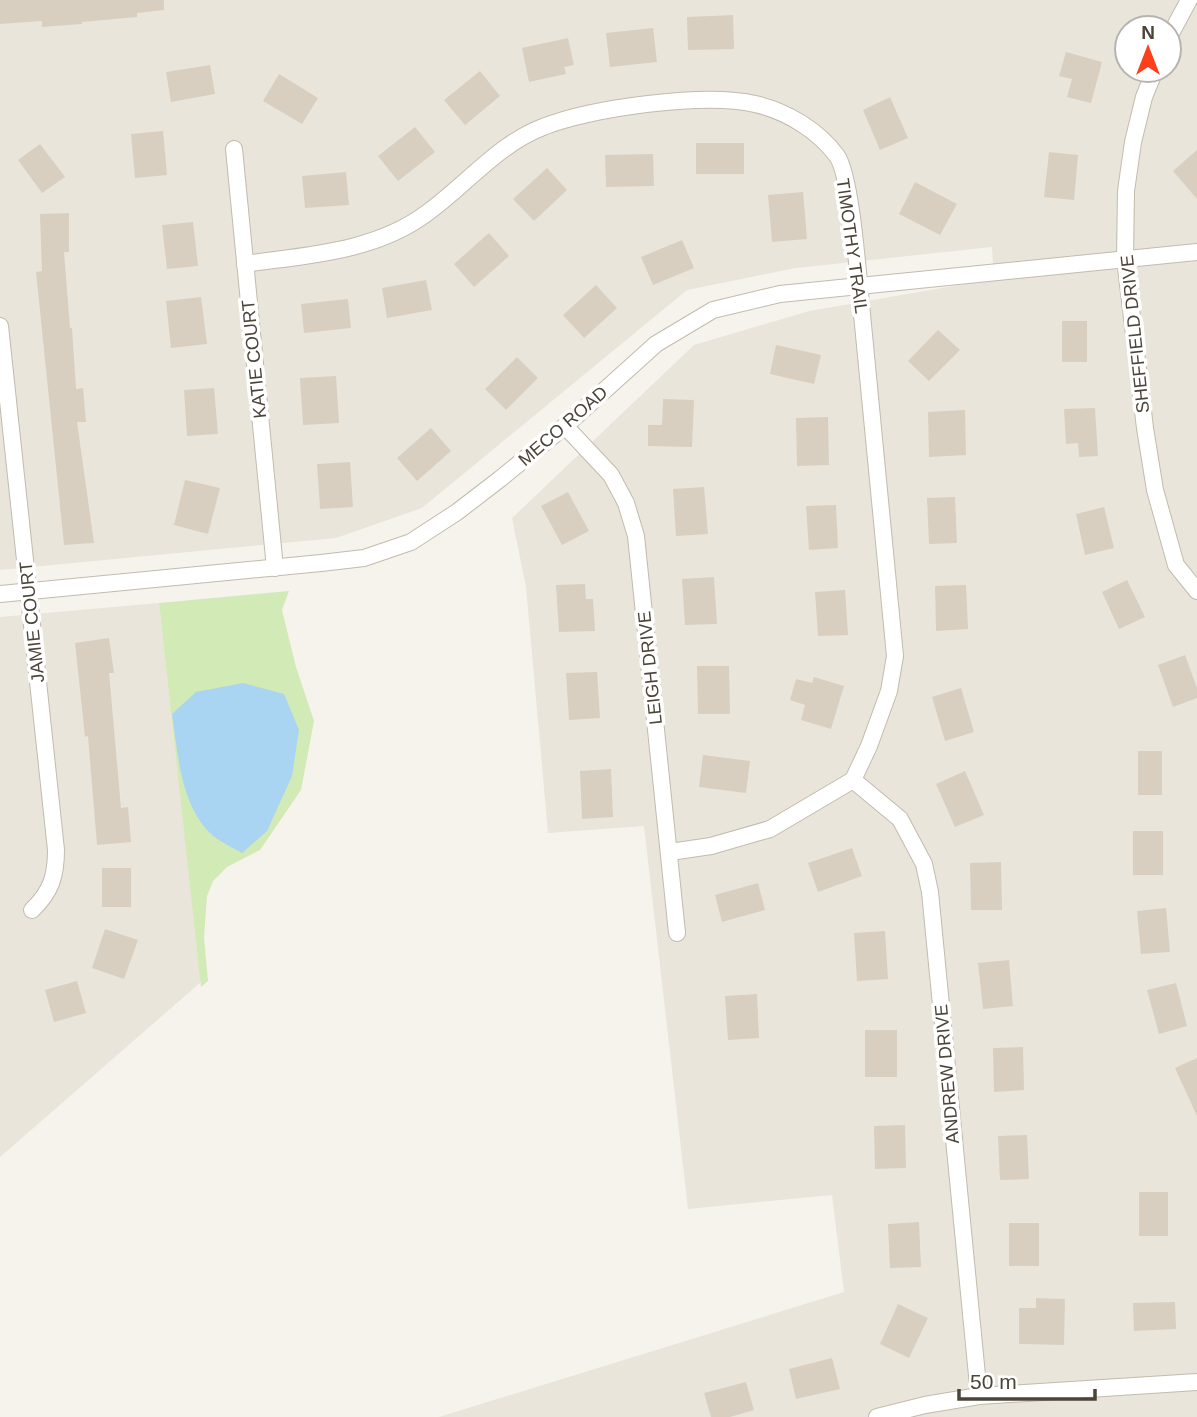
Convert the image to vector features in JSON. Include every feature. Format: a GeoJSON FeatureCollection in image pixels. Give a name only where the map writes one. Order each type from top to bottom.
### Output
{"type":"FeatureCollection","features":[{"type":"Feature","properties":{"kind":"street","name":"SHEFFIELD DRIVE"},"geometry":{"type":"LineString","coordinates":[[1149,84],[1133,142],[1126,191],[1125,259],[1155,490],[1175,565],[1197,591]]}},
{"type":"Feature","properties":{"kind":"street","name":"TIMOTHY TRAIL"},"geometry":{"type":"LineString","coordinates":[[245,264],[330,251],[396,234],[427,214],[482,167],[541,127],[581,116],[640,106],[707,100],[754,104],[792,118],[821,137],[839,159],[846,186],[859,286],[895,656],[889,691],[853,780]]}},
{"type":"Feature","properties":{"kind":"street","name":"KATIE COURT"},"geometry":{"type":"LineString","coordinates":[[234,149],[275,568]]}},
{"type":"Feature","properties":{"kind":"street","name":"MECO ROAD"},"geometry":{"type":"LineString","coordinates":[[0,594],[364,558],[411,542],[457,512],[565,426],[656,344],[713,310],[780,294],[1197,252]]}},
{"type":"Feature","properties":{"kind":"street","name":"JAMIE COURT"},"geometry":{"type":"LineString","coordinates":[[0,326],[56,850],[52,886],[32,910]]}},
{"type":"Feature","properties":{"kind":"street","name":"LEIGH DRIVE"},"geometry":{"type":"LineString","coordinates":[[565,426],[611,475],[626,503],[636,536],[677,933]]}},
{"type":"Feature","properties":{"kind":"street"},"geometry":{"type":"LineString","coordinates":[[670,852],[711,846],[770,829],[853,780]]}},
{"type":"Feature","properties":{"kind":"street","name":"ANDREW DRIVE"},"geometry":{"type":"LineString","coordinates":[[853,780],[900,819],[924,864],[930,892],[979,1396]]}},
{"type":"Feature","properties":{"kind":"street"},"geometry":{"type":"LineString","coordinates":[[877,1417],[979,1396],[1197,1382]]}},
{"type":"Feature","properties":{"kind":"shaded area"},"geometry":{"type":"Polygon","coordinates":[[[0,0],[1197,0],[1197,1417],[439,1417],[844,1292],[832,1195],[688,1209],[644,826],[548,833],[526,587],[512,518],[694,345],[809,311],[994,279],[992,247],[796,268],[687,290],[422,508],[336,538],[0,570],[0,0]]]}},
{"type":"Feature","properties":{"kind":"shaded area"},"geometry":{"type":"Polygon","coordinates":[[[159,603],[201,982],[0,1157],[0,617],[159,603]]]}},
{"type":"Feature","properties":{"kind":"green space"},"geometry":{"type":"Polygon","coordinates":[[[289,591],[282,610],[296,667],[314,721],[301,790],[260,850],[227,867],[213,881],[207,896],[204,938],[208,981],[201,987],[159,603],[289,591]]]}},
{"type":"Feature","properties":{"kind":"water"},"geometry":{"type":"Polygon","coordinates":[[[243,683],[284,694],[299,730],[292,776],[267,831],[242,853],[210,833],[192,807],[182,777],[172,714],[196,692],[243,683]]]}},
{"type":"Feature","properties":{"kind":"building"},"geometry":{"type":"Polygon","coordinates":[[[0,0],[164,0],[164,10],[137,13],[137,17],[42,27],[42,21],[0,24],[0,0]]]}},
{"type":"Feature","properties":{"kind":"building"},"geometry":{"type":"Polygon","coordinates":[[[733,15],[734,49],[688,50],[687,17],[733,15]]]}},
{"type":"Feature","properties":{"kind":"building"},"geometry":{"type":"Polygon","coordinates":[[[653,28],[657,62],[610,67],[606,33],[653,28]]]}},
{"type":"Feature","properties":{"kind":"building"},"geometry":{"type":"Polygon","coordinates":[[[568,38],[574,65],[564,67],[566,74],[529,82],[522,48],[568,38]]]}},
{"type":"Feature","properties":{"kind":"building"},"geometry":{"type":"Polygon","coordinates":[[[1066,52],[1102,62],[1091,103],[1067,97],[1072,79],[1059,76],[1066,52]]]}},
{"type":"Feature","properties":{"kind":"building"},"geometry":{"type":"Polygon","coordinates":[[[210,65],[215,94],[171,102],[166,72],[210,65]]]}},
{"type":"Feature","properties":{"kind":"building"},"geometry":{"type":"Polygon","coordinates":[[[480,71],[500,96],[465,125],[444,100],[480,71]]]}},
{"type":"Feature","properties":{"kind":"building"},"geometry":{"type":"Polygon","coordinates":[[[279,74],[318,98],[302,124],[263,101],[279,74]]]}},
{"type":"Feature","properties":{"kind":"building"},"geometry":{"type":"Polygon","coordinates":[[[890,97],[908,138],[880,150],[863,110],[890,97]]]}},
{"type":"Feature","properties":{"kind":"building"},"geometry":{"type":"Polygon","coordinates":[[[415,127],[435,152],[398,181],[378,156],[415,127]]]}},
{"type":"Feature","properties":{"kind":"building"},"geometry":{"type":"Polygon","coordinates":[[[163,131],[167,175],[135,178],[131,134],[163,131]]]}},
{"type":"Feature","properties":{"kind":"building"},"geometry":{"type":"Polygon","coordinates":[[[696,143],[744,143],[744,174],[696,174],[696,143]]]}},
{"type":"Feature","properties":{"kind":"building"},"geometry":{"type":"Polygon","coordinates":[[[40,144],[65,177],[42,193],[18,160],[40,144]]]}},
{"type":"Feature","properties":{"kind":"building"},"geometry":{"type":"Polygon","coordinates":[[[1197,150],[1197,199],[1173,171],[1197,150]]]}},
{"type":"Feature","properties":{"kind":"building"},"geometry":{"type":"Polygon","coordinates":[[[1049,152],[1078,155],[1074,200],[1044,197],[1049,152]]]}},
{"type":"Feature","properties":{"kind":"building"},"geometry":{"type":"Polygon","coordinates":[[[653,154],[654,186],[606,187],[605,155],[653,154]]]}},
{"type":"Feature","properties":{"kind":"building"},"geometry":{"type":"Polygon","coordinates":[[[547,168],[567,190],[534,221],[513,199],[547,168]]]}},
{"type":"Feature","properties":{"kind":"building"},"geometry":{"type":"Polygon","coordinates":[[[346,172],[349,205],[305,208],[302,176],[346,172]]]}},
{"type":"Feature","properties":{"kind":"building"},"geometry":{"type":"Polygon","coordinates":[[[915,182],[957,204],[940,235],[899,214],[915,182]]]}},
{"type":"Feature","properties":{"kind":"building"},"geometry":{"type":"Polygon","coordinates":[[[803,192],[807,239],[772,242],[768,195],[803,192]]]}},
{"type":"Feature","properties":{"kind":"building"},"geometry":{"type":"Polygon","coordinates":[[[69,213],[69,252],[64,252],[76,389],[83,388],[86,422],[77,422],[94,543],[64,545],[36,272],[42,271],[40,214],[69,213]]]}},
{"type":"Feature","properties":{"kind":"building"},"geometry":{"type":"Polygon","coordinates":[[[193,222],[198,266],[167,269],[162,225],[193,222]]]}},
{"type":"Feature","properties":{"kind":"building"},"geometry":{"type":"Polygon","coordinates":[[[489,233],[509,256],[474,287],[454,264],[489,233]]]}},
{"type":"Feature","properties":{"kind":"building"},"geometry":{"type":"Polygon","coordinates":[[[682,240],[694,268],[653,285],[641,257],[682,240]]]}},
{"type":"Feature","properties":{"kind":"building"},"geometry":{"type":"Polygon","coordinates":[[[426,280],[432,310],[387,318],[382,288],[426,280]]]}},
{"type":"Feature","properties":{"kind":"building"},"geometry":{"type":"Polygon","coordinates":[[[596,285],[617,308],[584,338],[563,315],[596,285]]]}},
{"type":"Feature","properties":{"kind":"building"},"geometry":{"type":"Polygon","coordinates":[[[201,297],[207,344],[171,348],[166,301],[201,297]]]}},
{"type":"Feature","properties":{"kind":"building"},"geometry":{"type":"Polygon","coordinates":[[[348,299],[351,328],[304,333],[301,304],[348,299]]]}},
{"type":"Feature","properties":{"kind":"building"},"geometry":{"type":"Polygon","coordinates":[[[1062,321],[1087,321],[1087,362],[1062,362],[1062,321]]]}},
{"type":"Feature","properties":{"kind":"building"},"geometry":{"type":"Polygon","coordinates":[[[938,330],[960,350],[929,381],[908,361],[938,330]]]}},
{"type":"Feature","properties":{"kind":"building"},"geometry":{"type":"Polygon","coordinates":[[[776,345],[821,355],[814,384],[770,374],[776,345]]]}},
{"type":"Feature","properties":{"kind":"building"},"geometry":{"type":"Polygon","coordinates":[[[517,357],[538,378],[506,410],[485,389],[517,357]]]}},
{"type":"Feature","properties":{"kind":"building"},"geometry":{"type":"Polygon","coordinates":[[[336,376],[339,423],[303,425],[300,378],[336,376]]]}},
{"type":"Feature","properties":{"kind":"building"},"geometry":{"type":"Polygon","coordinates":[[[214,388],[218,434],[187,436],[184,390],[214,388]]]}},
{"type":"Feature","properties":{"kind":"building"},"geometry":{"type":"Polygon","coordinates":[[[663,399],[694,400],[692,447],[648,446],[648,425],[662,425],[663,399]]]}},
{"type":"Feature","properties":{"kind":"building"},"geometry":{"type":"Polygon","coordinates":[[[1095,408],[1098,456],[1079,457],[1078,443],[1066,444],[1064,409],[1095,408]]]}},
{"type":"Feature","properties":{"kind":"building"},"geometry":{"type":"Polygon","coordinates":[[[965,410],[966,455],[929,457],[928,412],[965,410]]]}},
{"type":"Feature","properties":{"kind":"building"},"geometry":{"type":"Polygon","coordinates":[[[828,417],[829,465],[797,466],[796,418],[828,417]]]}},
{"type":"Feature","properties":{"kind":"building"},"geometry":{"type":"Polygon","coordinates":[[[431,428],[451,451],[417,481],[397,458],[431,428]]]}},
{"type":"Feature","properties":{"kind":"building"},"geometry":{"type":"Polygon","coordinates":[[[350,462],[353,507],[320,509],[317,464],[350,462]]]}},
{"type":"Feature","properties":{"kind":"building"},"geometry":{"type":"Polygon","coordinates":[[[185,480],[220,488],[208,534],[174,525],[185,480]]]}},
{"type":"Feature","properties":{"kind":"building"},"geometry":{"type":"Polygon","coordinates":[[[704,487],[708,534],[676,536],[673,489],[704,487]]]}},
{"type":"Feature","properties":{"kind":"building"},"geometry":{"type":"Polygon","coordinates":[[[568,492],[589,531],[562,545],[541,506],[568,492]]]}},
{"type":"Feature","properties":{"kind":"building"},"geometry":{"type":"Polygon","coordinates":[[[955,497],[957,543],[929,544],[927,498],[955,497]]]}},
{"type":"Feature","properties":{"kind":"building"},"geometry":{"type":"Polygon","coordinates":[[[836,505],[838,548],[809,550],[806,506],[836,505]]]}},
{"type":"Feature","properties":{"kind":"building"},"geometry":{"type":"Polygon","coordinates":[[[1104,507],[1114,548],[1085,555],[1076,514],[1104,507]]]}},
{"type":"Feature","properties":{"kind":"building"},"geometry":{"type":"Polygon","coordinates":[[[714,577],[717,624],[685,625],[682,579],[714,577]]]}},
{"type":"Feature","properties":{"kind":"building"},"geometry":{"type":"Polygon","coordinates":[[[1127,580],[1145,617],[1119,629],[1102,592],[1127,580]]]}},
{"type":"Feature","properties":{"kind":"building"},"geometry":{"type":"Polygon","coordinates":[[[585,584],[586,599],[593,599],[595,631],[559,632],[556,585],[585,584]]]}},
{"type":"Feature","properties":{"kind":"building"},"geometry":{"type":"Polygon","coordinates":[[[966,585],[968,629],[936,631],[935,586],[966,585]]]}},
{"type":"Feature","properties":{"kind":"building"},"geometry":{"type":"Polygon","coordinates":[[[845,590],[848,635],[818,636],[815,592],[845,590]]]}},
{"type":"Feature","properties":{"kind":"building"},"geometry":{"type":"Polygon","coordinates":[[[109,638],[114,673],[109,673],[121,808],[128,807],[131,842],[97,845],[88,736],[85,737],[75,643],[109,638]]]}},
{"type":"Feature","properties":{"kind":"building"},"geometry":{"type":"Polygon","coordinates":[[[1185,655],[1197,688],[1197,698],[1173,707],[1158,665],[1185,655]]]}},
{"type":"Feature","properties":{"kind":"building"},"geometry":{"type":"Polygon","coordinates":[[[697,666],[729,666],[730,714],[698,714],[697,666]]]}},
{"type":"Feature","properties":{"kind":"building"},"geometry":{"type":"Polygon","coordinates":[[[597,672],[600,718],[569,720],[566,673],[597,672]]]}},
{"type":"Feature","properties":{"kind":"building"},"geometry":{"type":"Polygon","coordinates":[[[814,677],[844,686],[831,729],[801,720],[805,705],[790,700],[796,679],[812,683],[814,677]]]}},
{"type":"Feature","properties":{"kind":"building"},"geometry":{"type":"Polygon","coordinates":[[[961,688],[974,732],[945,741],[932,697],[961,688]]]}},
{"type":"Feature","properties":{"kind":"building"},"geometry":{"type":"Polygon","coordinates":[[[1138,751],[1162,751],[1162,795],[1138,795],[1138,751]]]}},
{"type":"Feature","properties":{"kind":"building"},"geometry":{"type":"Polygon","coordinates":[[[703,755],[750,761],[746,793],[699,787],[703,755]]]}},
{"type":"Feature","properties":{"kind":"building"},"geometry":{"type":"Polygon","coordinates":[[[611,769],[613,817],[582,819],[580,771],[611,769]]]}},
{"type":"Feature","properties":{"kind":"building"},"geometry":{"type":"Polygon","coordinates":[[[965,771],[984,815],[955,827],[936,784],[965,771]]]}},
{"type":"Feature","properties":{"kind":"building"},"geometry":{"type":"Polygon","coordinates":[[[1133,831],[1163,831],[1163,875],[1133,875],[1133,831]]]}},
{"type":"Feature","properties":{"kind":"building"},"geometry":{"type":"Polygon","coordinates":[[[852,848],[862,876],[818,892],[808,863],[852,848]]]}},
{"type":"Feature","properties":{"kind":"building"},"geometry":{"type":"Polygon","coordinates":[[[1001,862],[1002,910],[971,910],[970,863],[1001,862]]]}},
{"type":"Feature","properties":{"kind":"building"},"geometry":{"type":"Polygon","coordinates":[[[102,868],[131,868],[131,907],[102,907],[102,868]]]}},
{"type":"Feature","properties":{"kind":"building"},"geometry":{"type":"Polygon","coordinates":[[[758,883],[765,910],[722,922],[715,895],[758,883]]]}},
{"type":"Feature","properties":{"kind":"building"},"geometry":{"type":"Polygon","coordinates":[[[1166,908],[1170,952],[1141,954],[1137,911],[1166,908]]]}},
{"type":"Feature","properties":{"kind":"building"},"geometry":{"type":"Polygon","coordinates":[[[105,929],[138,940],[124,979],[92,968],[105,929]]]}},
{"type":"Feature","properties":{"kind":"building"},"geometry":{"type":"Polygon","coordinates":[[[885,931],[888,979],[857,981],[854,933],[885,931]]]}},
{"type":"Feature","properties":{"kind":"building"},"geometry":{"type":"Polygon","coordinates":[[[1009,960],[1013,1006],[983,1009],[978,963],[1009,960]]]}},
{"type":"Feature","properties":{"kind":"building"},"geometry":{"type":"Polygon","coordinates":[[[77,981],[86,1013],[54,1022],[45,990],[77,981]]]}},
{"type":"Feature","properties":{"kind":"building"},"geometry":{"type":"Polygon","coordinates":[[[1176,983],[1187,1026],[1159,1034],[1147,990],[1176,983]]]}},
{"type":"Feature","properties":{"kind":"building"},"geometry":{"type":"Polygon","coordinates":[[[757,994],[759,1038],[728,1040],[725,996],[757,994]]]}},
{"type":"Feature","properties":{"kind":"building"},"geometry":{"type":"Polygon","coordinates":[[[865,1030],[897,1030],[897,1077],[865,1077],[865,1030]]]}},
{"type":"Feature","properties":{"kind":"building"},"geometry":{"type":"Polygon","coordinates":[[[1023,1047],[1024,1090],[994,1092],[993,1048],[1023,1047]]]}},
{"type":"Feature","properties":{"kind":"building"},"geometry":{"type":"Polygon","coordinates":[[[1197,1058],[1197,1116],[1175,1068],[1197,1058]]]}},
{"type":"Feature","properties":{"kind":"building"},"geometry":{"type":"Polygon","coordinates":[[[905,1125],[906,1168],[875,1169],[874,1126],[905,1125]]]}},
{"type":"Feature","properties":{"kind":"building"},"geometry":{"type":"Polygon","coordinates":[[[1027,1135],[1029,1179],[1000,1180],[998,1136],[1027,1135]]]}},
{"type":"Feature","properties":{"kind":"building"},"geometry":{"type":"Polygon","coordinates":[[[1139,1192],[1168,1192],[1168,1236],[1139,1236],[1139,1192]]]}},
{"type":"Feature","properties":{"kind":"building"},"geometry":{"type":"Polygon","coordinates":[[[919,1222],[921,1267],[890,1268],[888,1224],[919,1222]]]}},
{"type":"Feature","properties":{"kind":"building"},"geometry":{"type":"Polygon","coordinates":[[[1009,1223],[1039,1223],[1039,1266],[1009,1266],[1009,1223]]]}},
{"type":"Feature","properties":{"kind":"building"},"geometry":{"type":"Polygon","coordinates":[[[1036,1298],[1065,1299],[1064,1345],[1019,1344],[1019,1308],[1036,1308],[1036,1298]]]}},
{"type":"Feature","properties":{"kind":"building"},"geometry":{"type":"Polygon","coordinates":[[[1175,1302],[1176,1329],[1134,1331],[1133,1303],[1175,1302]]]}},
{"type":"Feature","properties":{"kind":"building"},"geometry":{"type":"Polygon","coordinates":[[[898,1304],[928,1318],[909,1358],[880,1344],[898,1304]]]}},
{"type":"Feature","properties":{"kind":"building"},"geometry":{"type":"Polygon","coordinates":[[[832,1358],[840,1389],[796,1399],[789,1369],[832,1358]]]}},
{"type":"Feature","properties":{"kind":"building"},"geometry":{"type":"Polygon","coordinates":[[[746,1382],[754,1410],[730,1417],[711,1417],[704,1393],[746,1382]]]}}]}
